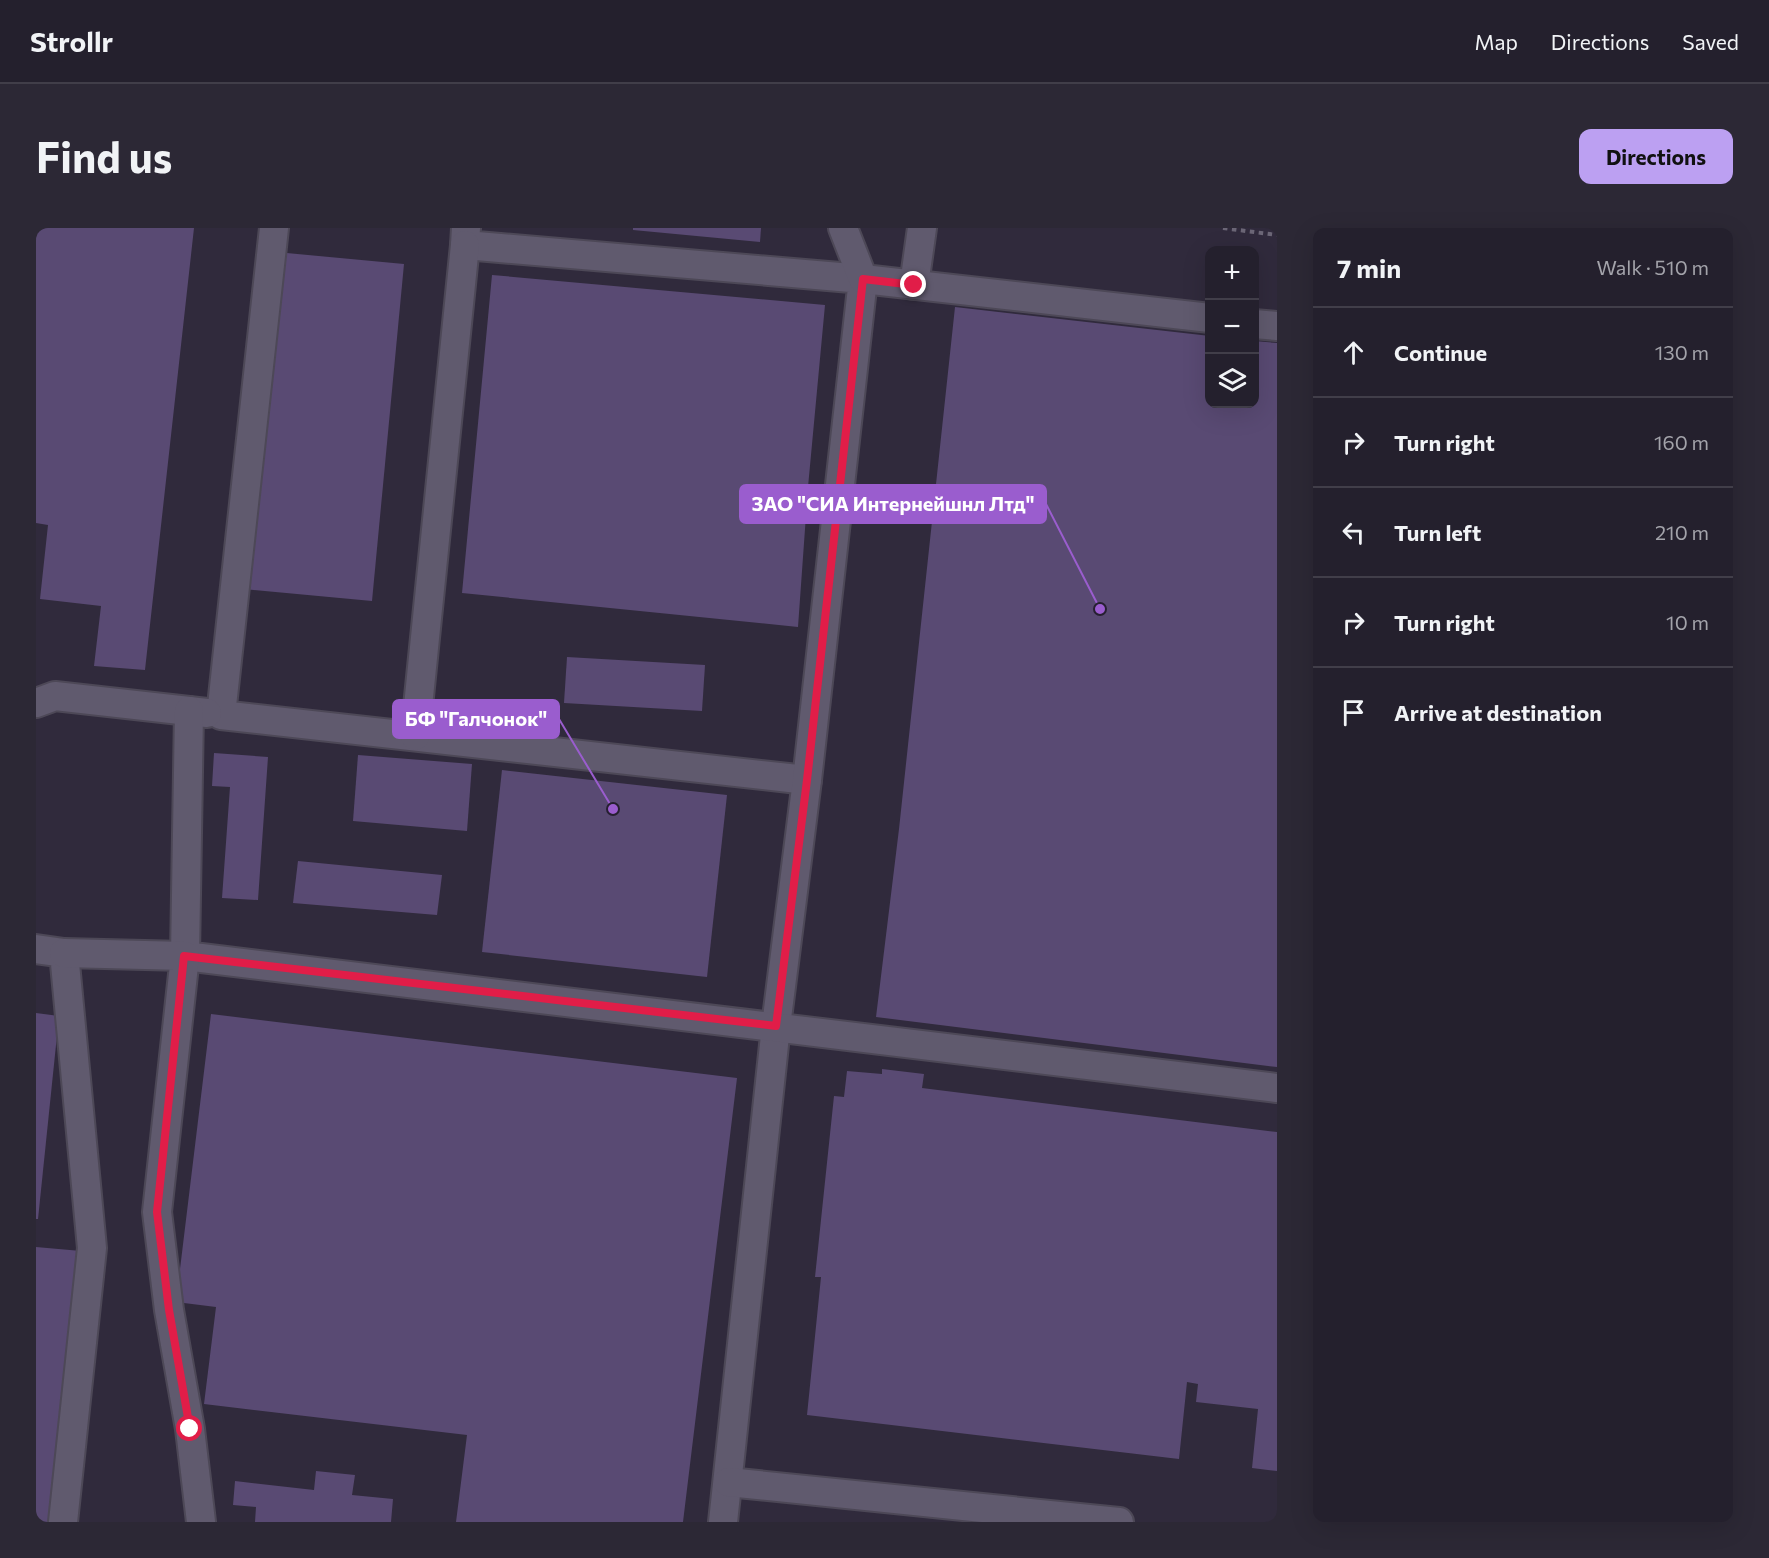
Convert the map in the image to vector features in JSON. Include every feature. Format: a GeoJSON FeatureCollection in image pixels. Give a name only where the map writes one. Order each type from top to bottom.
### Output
{"type":"FeatureCollection","features":[{"type":"Feature","properties":{"kind":"lane"},"geometry":{"type":"LineString","coordinates":[[221,715],[274,228]]}},
{"type":"Feature","properties":{"kind":"lane"},"geometry":{"type":"LineString","coordinates":[[723,1522],[776,1026],[807,780],[863,279],[843,228]]}},
{"type":"Feature","properties":{"kind":"lane"},"geometry":{"type":"LineString","coordinates":[[914,285],[922,228]]}},
{"type":"Feature","properties":{"kind":"lane"},"geometry":{"type":"LineString","coordinates":[[415,736],[465,237],[1205,318]]}},
{"type":"Feature","properties":{"kind":"lane"},"geometry":{"type":"LineString","coordinates":[[1259,324],[1277,326]]}},
{"type":"Feature","properties":{"kind":"lane"},"geometry":{"type":"LineString","coordinates":[[36,703],[55,696],[807,780]]}},
{"type":"Feature","properties":{"kind":"lane"},"geometry":{"type":"LineString","coordinates":[[189,711],[184,956],[157,1212],[169,1310],[190,1429],[201,1522]]}},
{"type":"Feature","properties":{"kind":"lane"},"geometry":{"type":"LineString","coordinates":[[36,949],[64,953],[184,956],[1277,1088]]}},
{"type":"Feature","properties":{"kind":"lane"},"geometry":{"type":"LineString","coordinates":[[63,1522],[92,1248],[64,953]]}},
{"type":"Feature","properties":{"kind":"lane"},"geometry":{"type":"LineString","coordinates":[[728,1482],[1119,1522]]}},
{"type":"Feature","properties":{"kind":"path"},"geometry":{"type":"LineString","coordinates":[[1223,228],[1277,235]]}},
{"type":"Feature","properties":{"kind":"building"},"geometry":{"type":"Polygon","coordinates":[[[36,228],[194,228],[145,670],[94,666],[101,606],[40,599],[48,525],[36,523],[36,228]]]}},
{"type":"Feature","properties":{"kind":"building"},"geometry":{"type":"Polygon","coordinates":[[[633,228],[761,228],[760,242],[633,230],[633,228]]]}},
{"type":"Feature","properties":{"kind":"building"},"geometry":{"type":"Polygon","coordinates":[[[276,252],[404,264],[372,601],[244,589],[276,252]]]}},
{"type":"Feature","properties":{"kind":"building"},"geometry":{"type":"Polygon","coordinates":[[[492,275],[825,305],[798,627],[462,593],[492,275]]]}},
{"type":"Feature","properties":{"kind":"building"},"geometry":{"type":"Polygon","coordinates":[[[955,307],[1205,335],[1205,408],[1259,408],[1259,341],[1277,343],[1277,1067],[876,1017],[899,829],[955,307]]]}},
{"type":"Feature","properties":{"kind":"building"},"geometry":{"type":"Polygon","coordinates":[[[567,657],[705,665],[702,711],[564,703],[567,657]]]}},
{"type":"Feature","properties":{"kind":"building"},"geometry":{"type":"Polygon","coordinates":[[[214,753],[268,757],[258,900],[222,898],[230,787],[212,786],[214,753]]]}},
{"type":"Feature","properties":{"kind":"building"},"geometry":{"type":"Polygon","coordinates":[[[358,755],[472,764],[467,831],[353,821],[358,755]]]}},
{"type":"Feature","properties":{"kind":"building"},"geometry":{"type":"Polygon","coordinates":[[[502,770],[727,795],[707,977],[482,952],[502,770]]]}},
{"type":"Feature","properties":{"kind":"building"},"geometry":{"type":"Polygon","coordinates":[[[298,861],[442,875],[437,915],[293,903],[298,861]]]}},
{"type":"Feature","properties":{"kind":"building"},"geometry":{"type":"Polygon","coordinates":[[[36,1013],[59,1016],[38,1219],[36,1219],[36,1013]]]}},
{"type":"Feature","properties":{"kind":"building"},"geometry":{"type":"Polygon","coordinates":[[[211,1014],[737,1078],[683,1522],[456,1522],[467,1435],[204,1404],[216,1307],[176,1302],[211,1014]]]}},
{"type":"Feature","properties":{"kind":"building"},"geometry":{"type":"Polygon","coordinates":[[[882,1069],[924,1074],[922,1088],[1277,1132],[1277,1471],[1252,1468],[1258,1409],[1196,1402],[1198,1384],[1187,1382],[1179,1459],[807,1415],[821,1277],[815,1277],[834,1096],[844,1097],[847,1071],[882,1074],[882,1069]]]}},
{"type":"Feature","properties":{"kind":"building"},"geometry":{"type":"Polygon","coordinates":[[[36,1247],[81,1251],[51,1522],[36,1522],[36,1247]]]}},
{"type":"Feature","properties":{"kind":"building"},"geometry":{"type":"Polygon","coordinates":[[[316,1471],[355,1475],[352,1495],[393,1499],[391,1522],[255,1522],[256,1507],[233,1505],[235,1481],[314,1490],[316,1471]]]}},
{"type":"Feature","properties":{"kind":"place","name":"ЗАО \"СИА Интернейшнл Лтд\""},"geometry":{"type":"Point","coordinates":[1100,609]}},
{"type":"Feature","properties":{"kind":"place","name":"БФ \"Галчонок\""},"geometry":{"type":"Point","coordinates":[613,809]}},
{"type":"Feature","properties":{"kind":"route"},"geometry":{"type":"LineString","coordinates":[[190,1429],[169,1310],[157,1212],[184,956],[776,1026],[807,780],[863,279],[914,285]]}}]}
